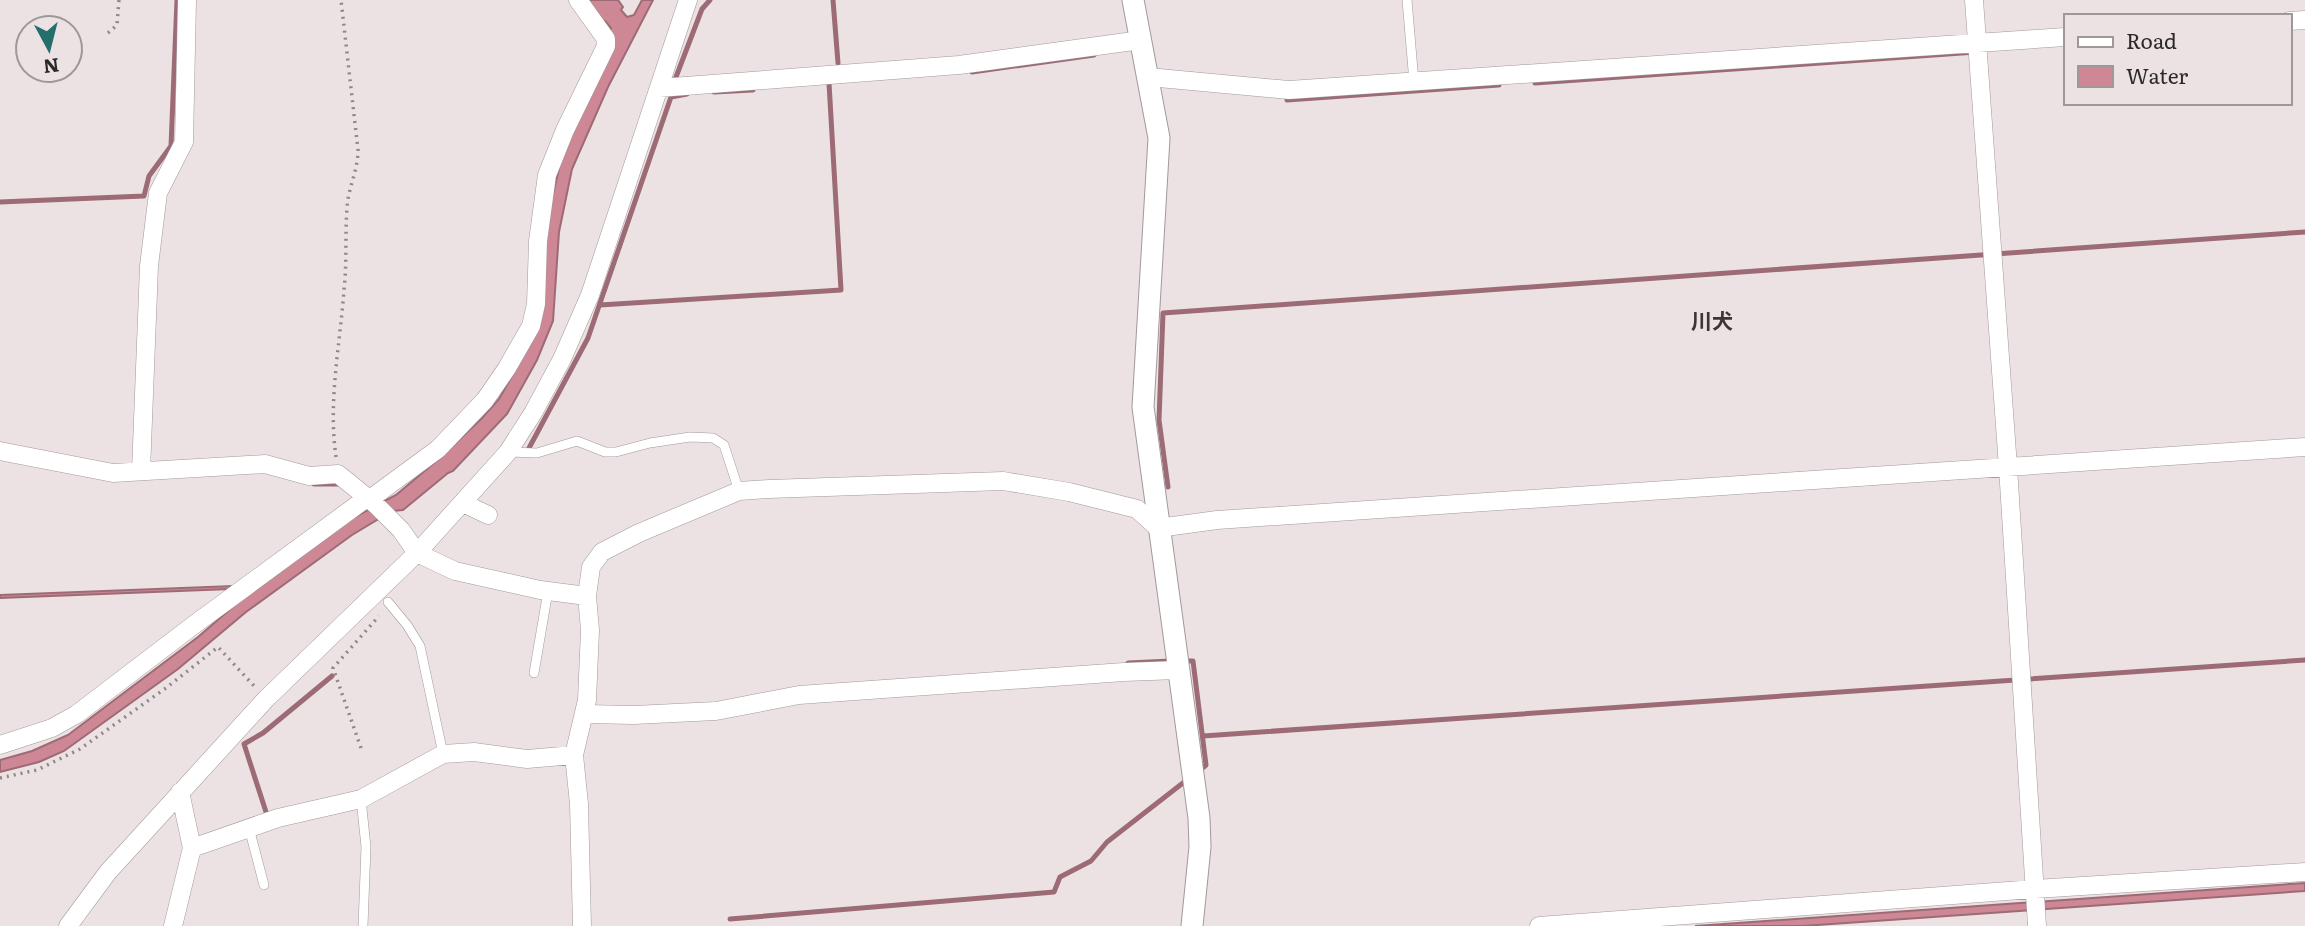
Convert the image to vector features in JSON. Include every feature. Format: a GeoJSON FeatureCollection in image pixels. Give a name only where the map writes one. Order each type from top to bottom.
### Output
{"type":"FeatureCollection","features":[{"type":"Feature","properties":{"kind":"street"},"geometry":{"type":"LineString","coordinates":[[141,471],[149,266],[158,194],[184,142],[187,0]]}},
{"type":"Feature","properties":{"kind":"street"},"geometry":{"type":"LineString","coordinates":[[0,745],[52,728],[77,714],[195,624],[371,500],[438,449],[485,400],[508,368],[531,326],[536,304],[538,241],[547,176],[565,130],[606,46],[606,39],[578,0]]}},
{"type":"Feature","properties":{"kind":"street"},"geometry":{"type":"LineString","coordinates":[[68,926],[108,872],[265,699],[417,553],[508,452],[562,359],[590,295],[688,0]]}},
{"type":"Feature","properties":{"kind":"street"},"geometry":{"type":"LineString","coordinates":[[1133,0],[1159,138],[1143,407],[1199,818],[1200,847],[1192,926]]}},
{"type":"Feature","properties":{"kind":"street"},"geometry":{"type":"LineString","coordinates":[[1974,0],[2036,907]]}},
{"type":"Feature","properties":{"kind":"street"},"geometry":{"type":"LineString","coordinates":[[1148,77],[1289,90],[2064,37]]}},
{"type":"Feature","properties":{"kind":"street"},"geometry":{"type":"LineString","coordinates":[[659,88],[959,65],[1141,40]]}},
{"type":"Feature","properties":{"kind":"street"},"geometry":{"type":"LineString","coordinates":[[582,926],[579,804],[574,755],[587,701],[590,630],[587,596],[591,567],[602,552],[739,491],[1003,481],[1069,492],[1137,509],[1158,528],[1231,519],[2305,447]]}},
{"type":"Feature","properties":{"kind":"street"},"geometry":{"type":"LineString","coordinates":[[0,451],[113,473],[265,464],[309,476],[338,474],[371,500],[393,522],[417,553],[455,571],[548,591],[587,596]]}},
{"type":"Feature","properties":{"kind":"street"},"geometry":{"type":"LineString","coordinates":[[463,503],[488,515]]}},
{"type":"Feature","properties":{"kind":"street"},"geometry":{"type":"LineString","coordinates":[[584,713],[634,715],[716,711],[799,695],[1178,670]]}},
{"type":"Feature","properties":{"kind":"street"},"geometry":{"type":"LineString","coordinates":[[192,848],[278,818],[361,799],[443,754],[474,752],[527,759],[574,755]]}},
{"type":"Feature","properties":{"kind":"street"},"geometry":{"type":"LineString","coordinates":[[173,926],[192,848],[180,792]]}},
{"type":"Feature","properties":{"kind":"street"},"geometry":{"type":"LineString","coordinates":[[1539,926],[2036,907],[2305,872]]}},
{"type":"Feature","properties":{"kind":"lane"},"geometry":{"type":"LineString","coordinates":[[1407,0],[1413,82]]}},
{"type":"Feature","properties":{"kind":"lane"},"geometry":{"type":"LineString","coordinates":[[508,452],[537,453],[577,441],[605,452],[616,453],[650,443],[713,438],[724,445],[739,491]]}},
{"type":"Feature","properties":{"kind":"lane"},"geometry":{"type":"LineString","coordinates":[[534,673],[548,591]]}},
{"type":"Feature","properties":{"kind":"lane"},"geometry":{"type":"LineString","coordinates":[[388,602],[420,646],[443,754]]}},
{"type":"Feature","properties":{"kind":"lane"},"geometry":{"type":"LineString","coordinates":[[361,799],[366,847],[363,926]]}},
{"type":"Feature","properties":{"kind":"lane"},"geometry":{"type":"LineString","coordinates":[[249,828],[264,885]]}},
{"type":"Feature","properties":{"kind":"path"},"geometry":{"type":"LineString","coordinates":[[108,33],[117,24],[118,0]]}},
{"type":"Feature","properties":{"kind":"path"},"geometry":{"type":"LineString","coordinates":[[338,474],[332,430],[333,405],[345,288],[347,205],[358,166],[341,0]]}},
{"type":"Feature","properties":{"kind":"path"},"geometry":{"type":"LineString","coordinates":[[361,748],[332,668],[369,629],[388,602]]}},
{"type":"Feature","properties":{"kind":"path"},"geometry":{"type":"LineString","coordinates":[[0,778],[37,770],[80,749],[218,647],[265,699]]}},
{"type":"Feature","properties":{"kind":"water"},"geometry":{"type":"Polygon","coordinates":[[[586,0],[618,0],[627,17],[634,15],[642,0],[653,0],[608,87],[572,169],[559,232],[553,321],[537,360],[507,414],[453,471],[403,510],[392,511],[352,535],[246,612],[178,669],[64,751],[39,762],[0,772],[0,760],[32,751],[68,735],[198,637],[242,599],[351,519],[396,495],[439,459],[499,399],[533,339],[547,220],[560,164],[611,28],[605,21],[602,22],[586,0]]]}},
{"type":"Feature","properties":{"kind":"water"},"geometry":{"type":"Polygon","coordinates":[[[232,586],[230,589],[0,598],[0,595],[232,586]]]}},
{"type":"Feature","properties":{"kind":"water"},"geometry":{"type":"Polygon","coordinates":[[[2305,883],[2305,891],[1803,926],[1695,926],[2305,883]]]}},
{"type":"Feature","properties":{"kind":"waterway"},"geometry":{"type":"LineString","coordinates":[[0,202],[144,196],[149,176],[171,146],[177,0]]}},
{"type":"Feature","properties":{"kind":"waterway"},"geometry":{"type":"LineString","coordinates":[[676,77],[702,9],[710,0]]}},
{"type":"Feature","properties":{"kind":"waterway"},"geometry":{"type":"LineString","coordinates":[[833,0],[838,63]]}},
{"type":"Feature","properties":{"kind":"waterway"},"geometry":{"type":"LineString","coordinates":[[1535,83],[1976,52]]}},
{"type":"Feature","properties":{"kind":"waterway"},"geometry":{"type":"LineString","coordinates":[[972,72],[1094,55]]}},
{"type":"Feature","properties":{"kind":"waterway"},"geometry":{"type":"LineString","coordinates":[[600,305],[841,290],[829,83]]}},
{"type":"Feature","properties":{"kind":"waterway"},"geometry":{"type":"LineString","coordinates":[[1287,100],[1499,85]]}},
{"type":"Feature","properties":{"kind":"waterway"},"geometry":{"type":"LineString","coordinates":[[714,92],[753,90]]}},
{"type":"Feature","properties":{"kind":"waterway"},"geometry":{"type":"LineString","coordinates":[[529,448],[588,338],[671,97],[687,94]]}},
{"type":"Feature","properties":{"kind":"waterway"},"geometry":{"type":"LineString","coordinates":[[1168,487],[1159,420],[1163,313],[2305,232]]}},
{"type":"Feature","properties":{"kind":"waterway"},"geometry":{"type":"LineString","coordinates":[[314,484],[340,484]]}},
{"type":"Feature","properties":{"kind":"waterway"},"geometry":{"type":"LineString","coordinates":[[1203,736],[2305,660]]}},
{"type":"Feature","properties":{"kind":"waterway"},"geometry":{"type":"LineString","coordinates":[[1128,663],[1171,661]]}},
{"type":"Feature","properties":{"kind":"waterway"},"geometry":{"type":"LineString","coordinates":[[1184,661],[1193,661],[1206,765],[1199,771]]}},
{"type":"Feature","properties":{"kind":"waterway"},"geometry":{"type":"LineString","coordinates":[[267,815],[244,744],[263,733],[332,676]]}},
{"type":"Feature","properties":{"kind":"waterway"},"geometry":{"type":"LineString","coordinates":[[730,919],[1054,892],[1060,877],[1091,861],[1107,842],[1188,779]]}},
{"type":"Feature","properties":{"kind":"district","name":"川犬"},"geometry":{"type":"Point","coordinates":[1712,319]}}]}
